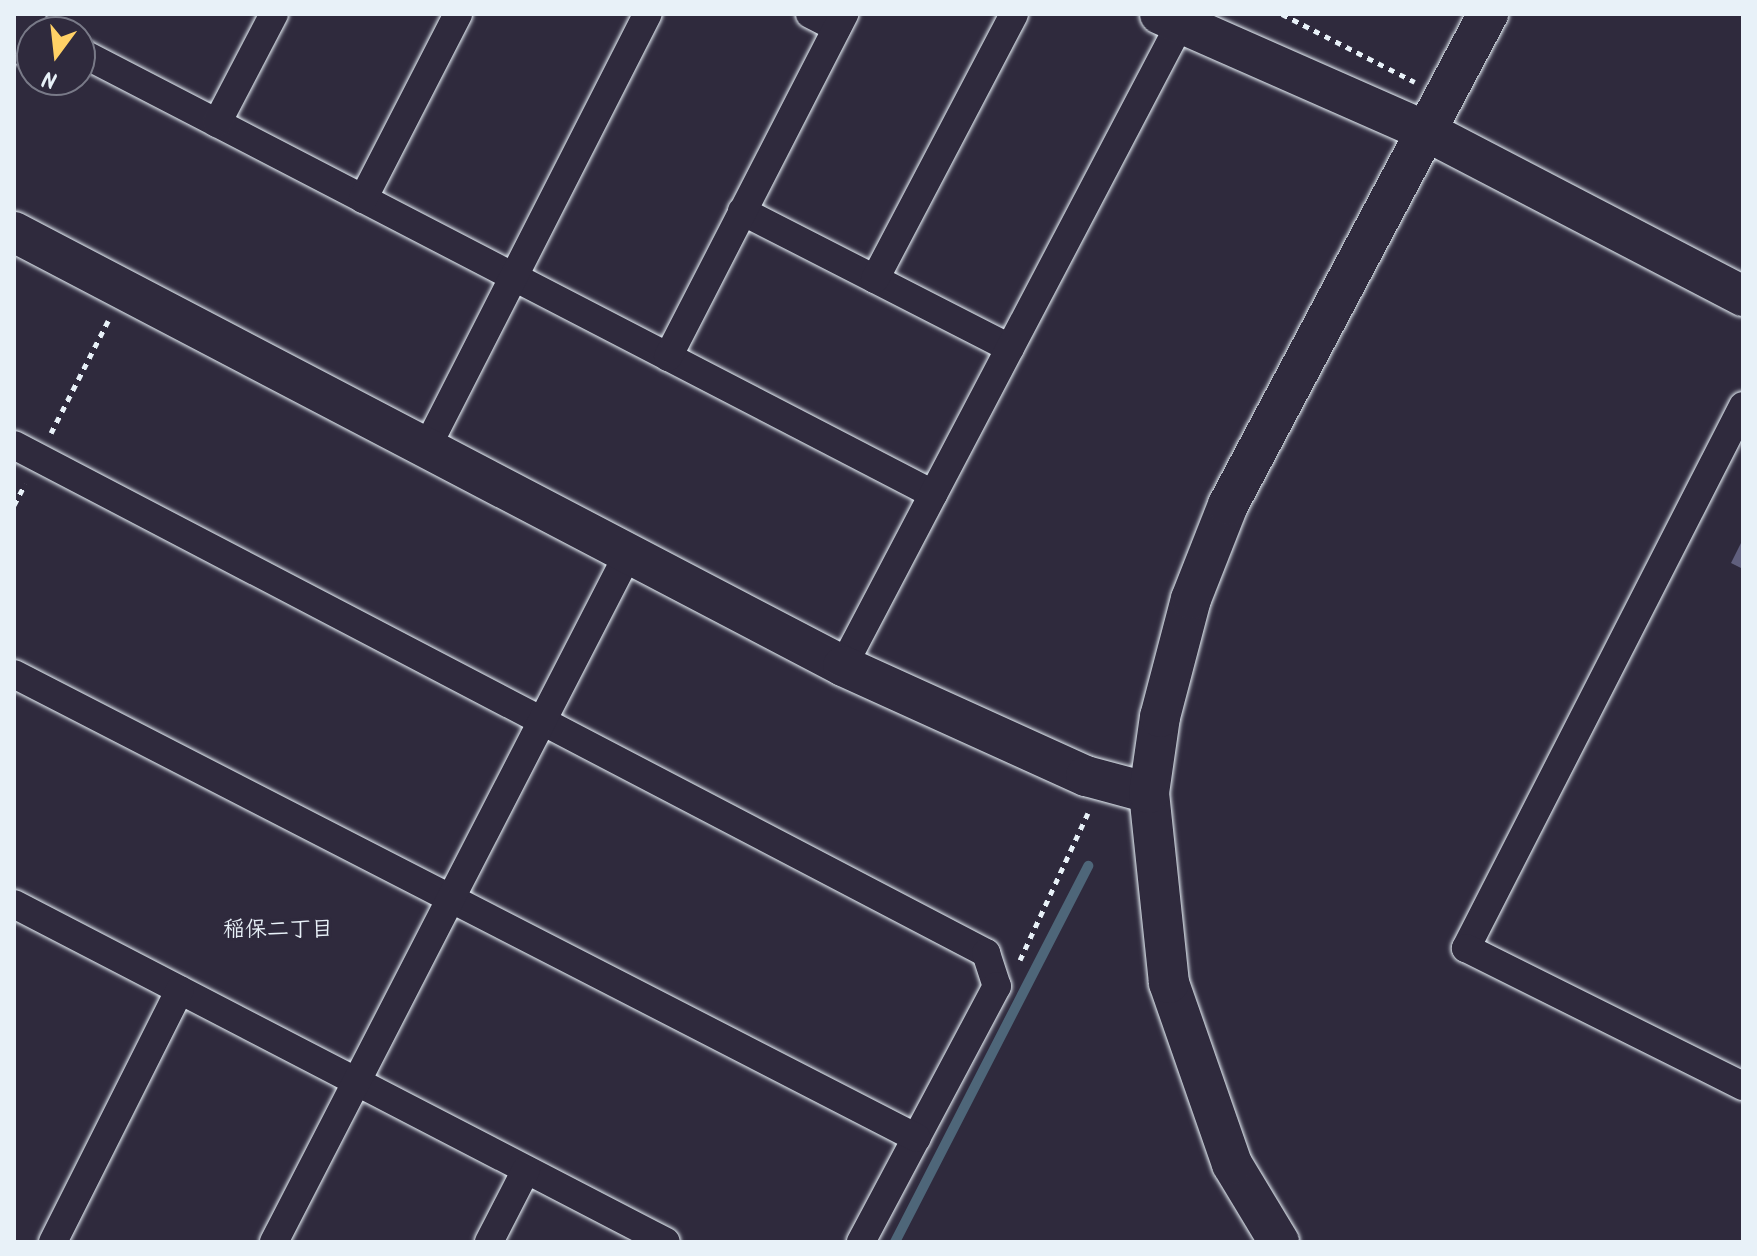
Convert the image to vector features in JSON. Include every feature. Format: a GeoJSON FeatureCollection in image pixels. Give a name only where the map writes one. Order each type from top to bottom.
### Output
{"type":"FeatureCollection","features":[{"type":"Feature","properties":{"kind":"street"},"geometry":{"type":"LineString","coordinates":[[217,123],[274,14]]}},
{"type":"Feature","properties":{"kind":"street"},"geometry":{"type":"LineString","coordinates":[[363,199],[458,14]]}},
{"type":"Feature","properties":{"kind":"street"},"geometry":{"type":"LineString","coordinates":[[427,447],[648,14]]}},
{"type":"Feature","properties":{"kind":"street"},"geometry":{"type":"LineString","coordinates":[[668,357],[840,21],[810,14]]}},
{"type":"Feature","properties":{"kind":"street"},"geometry":{"type":"LineString","coordinates":[[875,279],[1014,14]]}},
{"type":"Feature","properties":{"kind":"street"},"geometry":{"type":"LineString","coordinates":[[1279,1242],[1232,1164],[1191,1062],[1169,983],[1149,793],[1160,717],[1191,599],[1228,505],[1488,14]]}},
{"type":"Feature","properties":{"kind":"street"},"geometry":{"type":"LineString","coordinates":[[843,666],[1010,348],[1170,19],[1436,114],[1743,296]]}},
{"type":"Feature","properties":{"kind":"street"},"geometry":{"type":"LineString","coordinates":[[96,60],[933,494]]}},
{"type":"Feature","properties":{"kind":"street"},"geometry":{"type":"LineString","coordinates":[[742,211],[1010,348]]}},
{"type":"Feature","properties":{"kind":"street"},"geometry":{"type":"LineString","coordinates":[[14,232],[126,287],[843,666],[1086,776],[1149,793]]}},
{"type":"Feature","properties":{"kind":"street"},"geometry":{"type":"LineString","coordinates":[[1743,406],[1466,948],[1743,1086]]}},
{"type":"Feature","properties":{"kind":"street"},"geometry":{"type":"LineString","coordinates":[[26,452],[538,725],[986,953],[997,970],[997,986],[861,1242]]}},
{"type":"Feature","properties":{"kind":"street"},"geometry":{"type":"LineString","coordinates":[[274,1242],[628,554]]}},
{"type":"Feature","properties":{"kind":"street"},"geometry":{"type":"LineString","coordinates":[[14,674],[917,1138]]}},
{"type":"Feature","properties":{"kind":"street"},"geometry":{"type":"LineString","coordinates":[[14,904],[666,1242]]}},
{"type":"Feature","properties":{"kind":"street"},"geometry":{"type":"LineString","coordinates":[[53,1242],[180,990]]}},
{"type":"Feature","properties":{"kind":"street"},"geometry":{"type":"LineString","coordinates":[[489,1242],[526,1170]]}},
{"type":"Feature","properties":{"kind":"path"},"geometry":{"type":"LineString","coordinates":[[1282,14],[1436,114]]}},
{"type":"Feature","properties":{"kind":"path"},"geometry":{"type":"LineString","coordinates":[[14,505],[26,452],[126,287]]}},
{"type":"Feature","properties":{"kind":"path"},"geometry":{"type":"LineString","coordinates":[[997,970],[1021,960],[1088,815],[1086,776]]}},
{"type":"Feature","properties":{"kind":"building"},"geometry":{"type":"Polygon","coordinates":[[[1743,539],[1743,569],[1731,563],[1743,539]]]}},
{"type":"Feature","properties":{"kind":"waterway"},"geometry":{"type":"LineString","coordinates":[[895,1242],[1088,866]]}},
{"type":"Feature","properties":{"kind":"district","name":"稲保二丁目"},"geometry":{"type":"Point","coordinates":[278,931]}}]}
